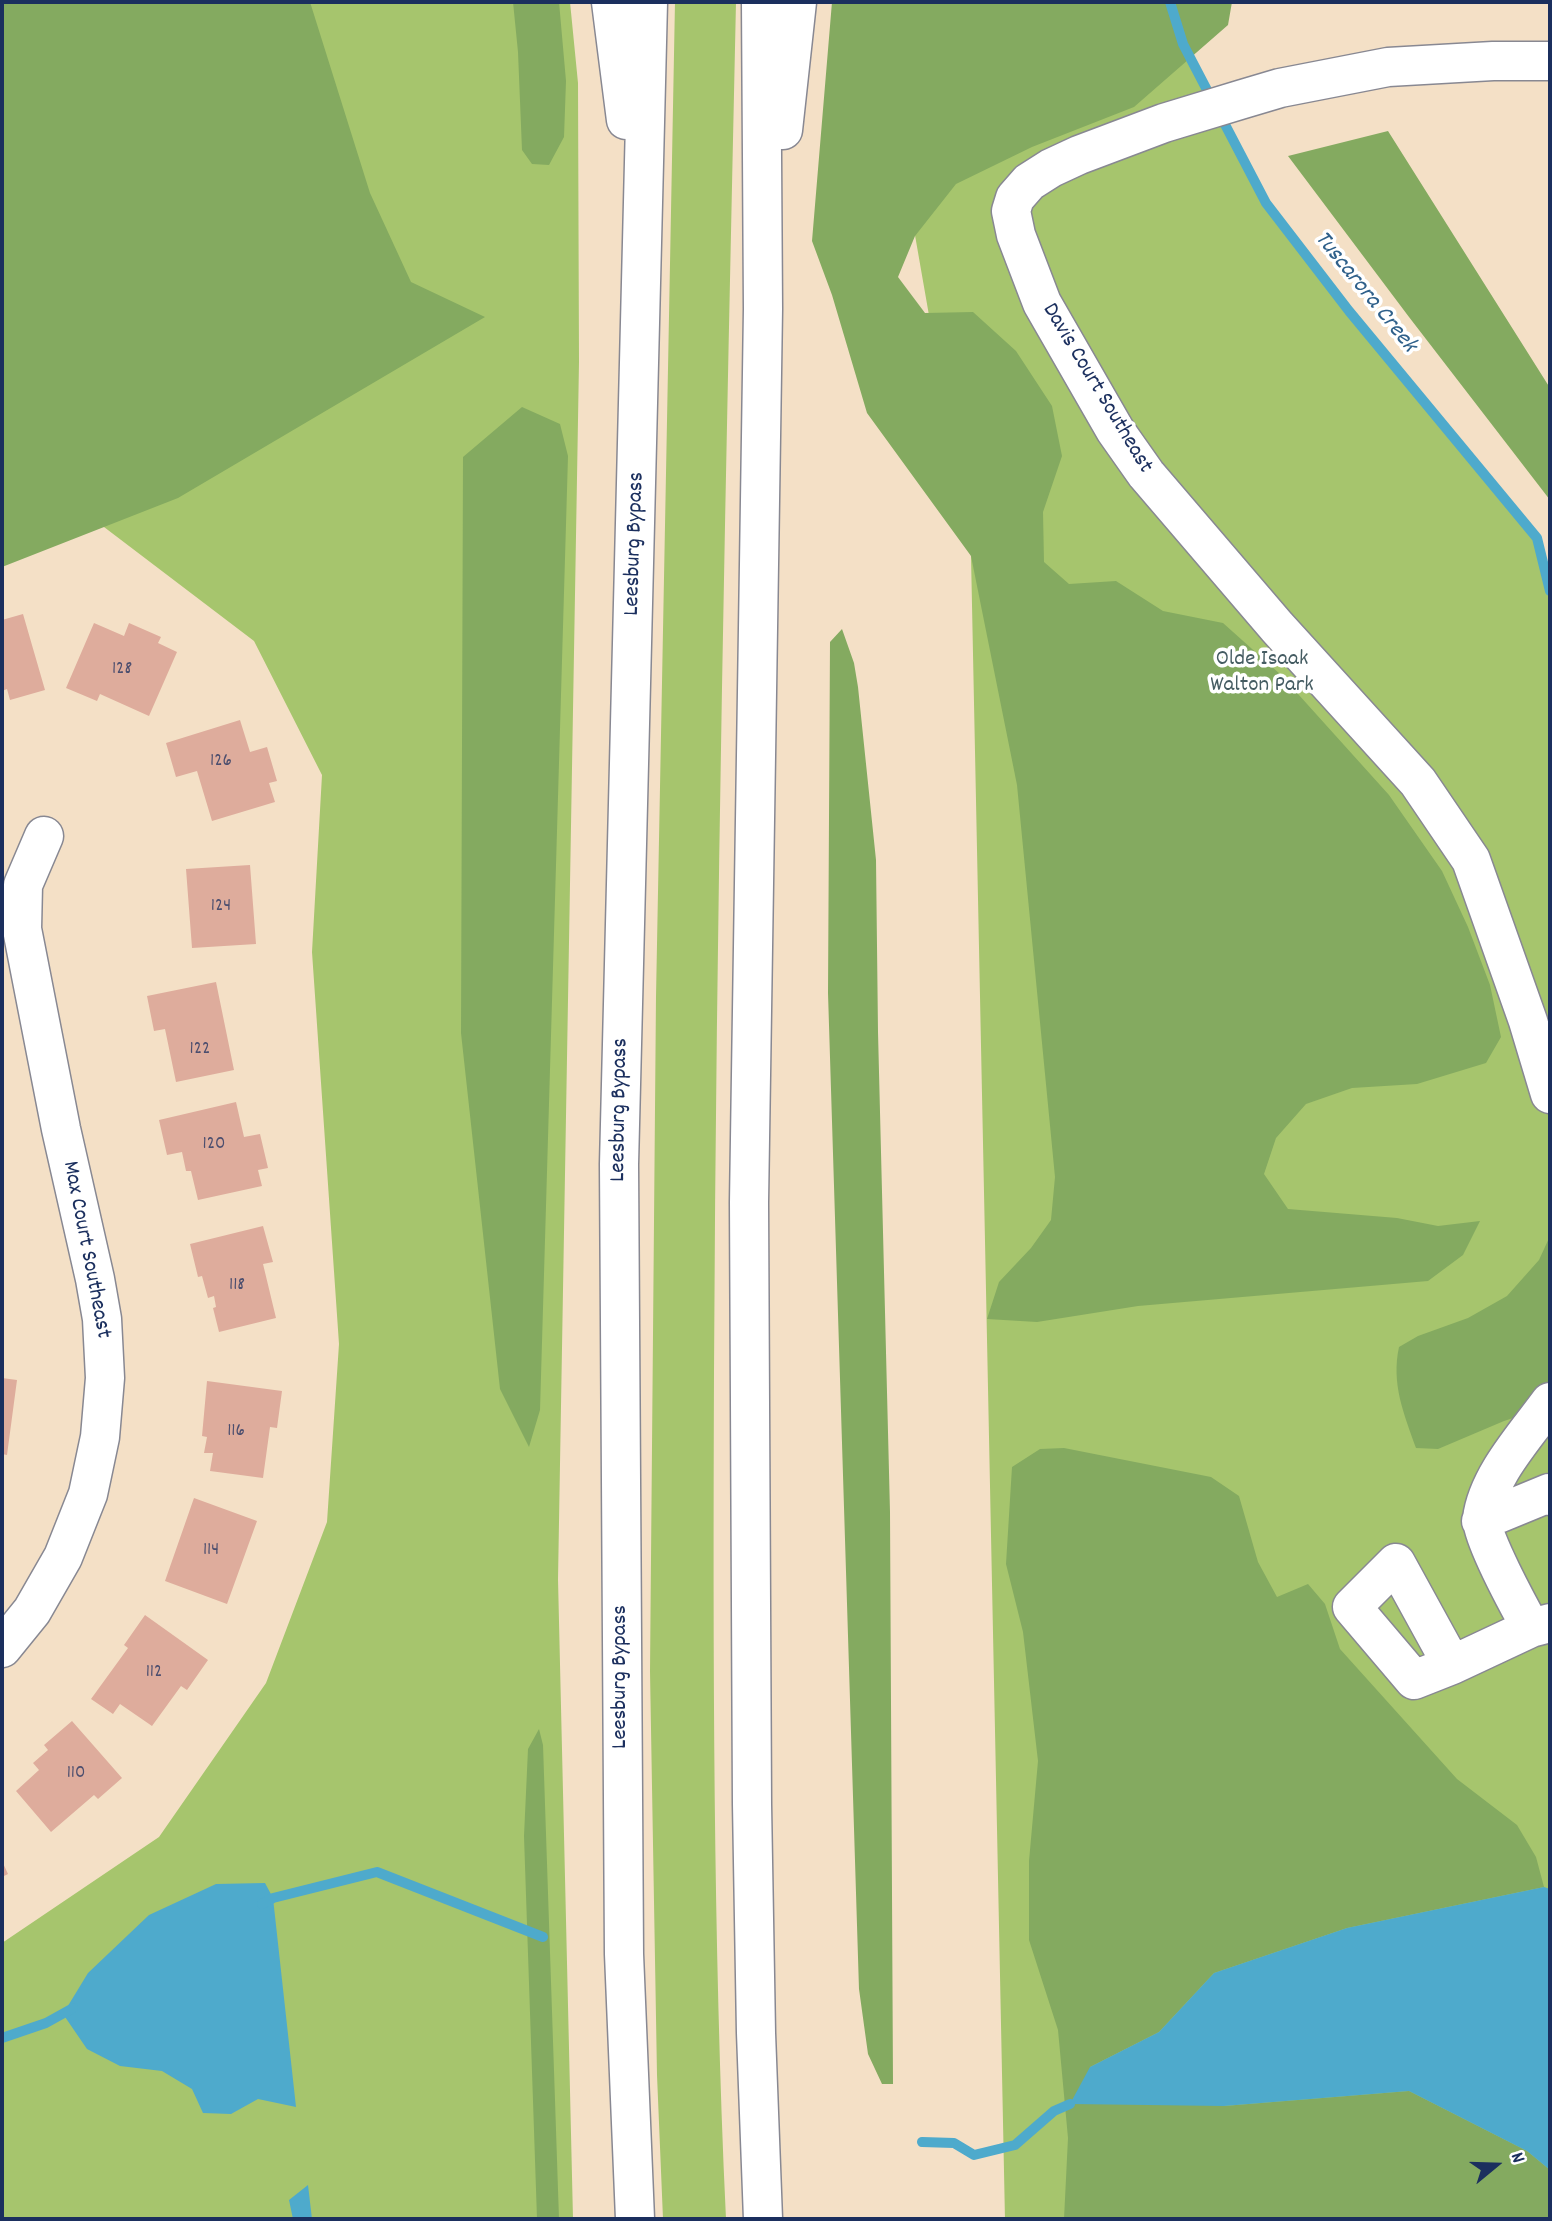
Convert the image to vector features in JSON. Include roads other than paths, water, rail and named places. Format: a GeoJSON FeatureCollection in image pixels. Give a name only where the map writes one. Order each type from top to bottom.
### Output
{"type":"FeatureCollection","features":[{"type":"Feature","properties":{"kind":"main road"},"geometry":{"type":"LineString","coordinates":[[611,2],[625,112],[642,317]]}},
{"type":"Feature","properties":{"kind":"main road","name":"Leesburg Bypass"},"geometry":{"type":"LineString","coordinates":[[635,2219],[625,1954],[619,1164],[649,2]]}},
{"type":"Feature","properties":{"kind":"main road"},"geometry":{"type":"LineString","coordinates":[[761,2],[763,309],[749,1216],[752,1818],[763,2219]]}},
{"type":"Feature","properties":{"kind":"main road"},"geometry":{"type":"LineString","coordinates":[[763,309],[797,2]]}},
{"type":"Feature","properties":{"kind":"main road","name":"Davis Court Southeast"},"geometry":{"type":"LineString","coordinates":[[1550,61],[1493,61],[1388,67],[1280,88],[1177,119],[1079,155],[1029,182],[1015,198],[1011,211],[1016,235],[1042,303],[1115,430],[1146,474],[1277,627],[1418,782],[1471,860],[1539,1023],[1550,1094]]}},
{"type":"Feature","properties":{"kind":"main road","name":"Max Court Southeast"},"geometry":{"type":"LineString","coordinates":[[2,1648],[32,1611],[63,1557],[88,1494],[100,1437],[105,1378],[102,1319],[95,1279],[61,1129],[22,929],[23,885],[44,836]]}},
{"type":"Feature","properties":{"kind":"main road"},"geometry":{"type":"LineString","coordinates":[[1452,1665],[1541,1625],[1496,1562],[1481,1521],[1497,1475],[1550,1402]]}},
{"type":"Feature","properties":{"kind":"main road"},"geometry":{"type":"LineString","coordinates":[[1481,1521],[1549,1493],[1550,1496]]}},
{"type":"Feature","properties":{"kind":"water"},"geometry":{"type":"Polygon","coordinates":[[[265,1883],[273,1898],[296,2107],[258,2099],[231,2114],[203,2113],[192,2089],[162,2071],[120,2066],[87,2049],[63,2014],[88,1973],[149,1915],[216,1884],[265,1883]]]}},
{"type":"Feature","properties":{"kind":"water"},"geometry":{"type":"Polygon","coordinates":[[[1544,1887],[1550,1889],[1550,2170],[1527,2151],[1409,2091],[1224,2106],[1070,2104],[1090,2067],[1159,2032],[1214,1973],[1347,1928],[1544,1887]]]}},
{"type":"Feature","properties":{"kind":"water"},"geometry":{"type":"Polygon","coordinates":[[[308,2185],[312,2219],[293,2219],[289,2200],[308,2185]]]}},
{"type":"Feature","properties":{"kind":"waterway","name":"Tuscarora Creek"},"geometry":{"type":"LineString","coordinates":[[1170,2],[1183,44],[1266,203],[1349,311],[1537,538],[1550,591]]}},
{"type":"Feature","properties":{"kind":"waterway"},"geometry":{"type":"LineString","coordinates":[[262,1904],[273,1898],[377,1872],[543,1937]]}},
{"type":"Feature","properties":{"kind":"waterway"},"geometry":{"type":"LineString","coordinates":[[2,2038],[46,2023],[73,2008]]}},
{"type":"Feature","properties":{"kind":"waterway"},"geometry":{"type":"LineString","coordinates":[[922,2142],[954,2143],[974,2155],[1015,2145],[1054,2111],[1070,2104]]}},
{"type":"Feature","properties":{"kind":"park label","name":"Olde Isaak Walton Park"},"geometry":{"type":"Point","coordinates":[1262,674]}}]}
